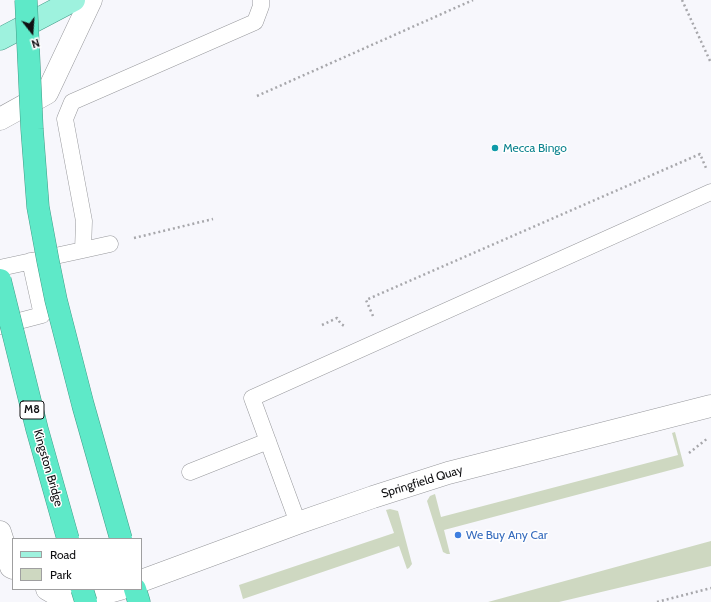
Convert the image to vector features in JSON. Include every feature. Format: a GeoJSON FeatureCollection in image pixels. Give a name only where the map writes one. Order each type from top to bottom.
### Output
{"type":"FeatureCollection","features":[{"type":"Feature","properties":{"kind":"highway"},"geometry":{"type":"LineString","coordinates":[[26,0],[32,129],[38,207],[56,300],[82,404],[121,538]]}},
{"type":"Feature","properties":{"kind":"highway","name":"Kingston Bridge"},"geometry":{"type":"LineString","coordinates":[[0,280],[37,429],[68,538]]}},
{"type":"Feature","properties":{"kind":"highway"},"geometry":{"type":"LineString","coordinates":[[82,590],[86,602]]}},
{"type":"Feature","properties":{"kind":"highway"},"geometry":{"type":"LineString","coordinates":[[135,590],[139,602]]}},
{"type":"Feature","properties":{"kind":"main road"},"geometry":{"type":"LineString","coordinates":[[0,39],[74,0]]}},
{"type":"Feature","properties":{"kind":"street"},"geometry":{"type":"LineString","coordinates":[[0,119],[47,93],[91,0]]}},
{"type":"Feature","properties":{"kind":"street","name":"Springfield Quay"},"geometry":{"type":"LineString","coordinates":[[142,581],[298,523],[448,473],[711,406]]}},
{"type":"Feature","properties":{"kind":"street"},"geometry":{"type":"LineString","coordinates":[[0,532],[12,568]]}},
{"type":"Feature","properties":{"kind":"street"},"geometry":{"type":"LineString","coordinates":[[50,590],[68,602]]}},
{"type":"Feature","properties":{"kind":"street"},"geometry":{"type":"LineString","coordinates":[[72,602],[116,590]]}},
{"type":"Feature","properties":{"kind":"lane"},"geometry":{"type":"LineString","coordinates":[[83,250],[84,221],[65,119],[72,102],[255,22],[261,6],[261,0]]}},
{"type":"Feature","properties":{"kind":"lane"},"geometry":{"type":"LineString","coordinates":[[298,523],[252,398],[711,192]]}},
{"type":"Feature","properties":{"kind":"lane"},"geometry":{"type":"LineString","coordinates":[[0,268],[110,244]]}},
{"type":"Feature","properties":{"kind":"lane"},"geometry":{"type":"LineString","coordinates":[[0,326],[42,315],[30,261]]}},
{"type":"Feature","properties":{"kind":"lane"},"geometry":{"type":"LineString","coordinates":[[190,472],[268,442]]}},
{"type":"Feature","properties":{"kind":"path"},"geometry":{"type":"LineString","coordinates":[[256,96],[473,0]]}},
{"type":"Feature","properties":{"kind":"path"},"geometry":{"type":"LineString","coordinates":[[682,0],[711,64]]}},
{"type":"Feature","properties":{"kind":"path"},"geometry":{"type":"LineString","coordinates":[[373,317],[366,300],[700,154],[708,172]]}},
{"type":"Feature","properties":{"kind":"path"},"geometry":{"type":"LineString","coordinates":[[110,244],[213,219]]}},
{"type":"Feature","properties":{"kind":"path"},"geometry":{"type":"LineString","coordinates":[[322,325],[336,318],[347,328]]}},
{"type":"Feature","properties":{"kind":"path"},"geometry":{"type":"LineString","coordinates":[[689,453],[711,435]]}},
{"type":"Feature","properties":{"kind":"path"},"geometry":{"type":"LineString","coordinates":[[657,602],[711,588]]}},
{"type":"Feature","properties":{"kind":"green space"},"geometry":{"type":"Polygon","coordinates":[[[675,432],[684,466],[444,530],[450,554],[443,552],[427,501],[430,496],[435,494],[441,517],[678,455],[672,433],[675,432]]]}},
{"type":"Feature","properties":{"kind":"green space"},"geometry":{"type":"Polygon","coordinates":[[[390,509],[398,511],[412,564],[409,568],[407,569],[399,546],[243,599],[239,585],[394,533],[386,510],[390,509]]]}},
{"type":"Feature","properties":{"kind":"green space"},"geometry":{"type":"Polygon","coordinates":[[[711,541],[711,566],[559,602],[488,602],[711,541]]]}},
{"type":"Feature","properties":{"kind":"place","name":"Mecca Bingo"},"geometry":{"type":"Point","coordinates":[495,148]}},
{"type":"Feature","properties":{"kind":"place","name":"We Buy Any Car"},"geometry":{"type":"Point","coordinates":[458,535]}}]}
